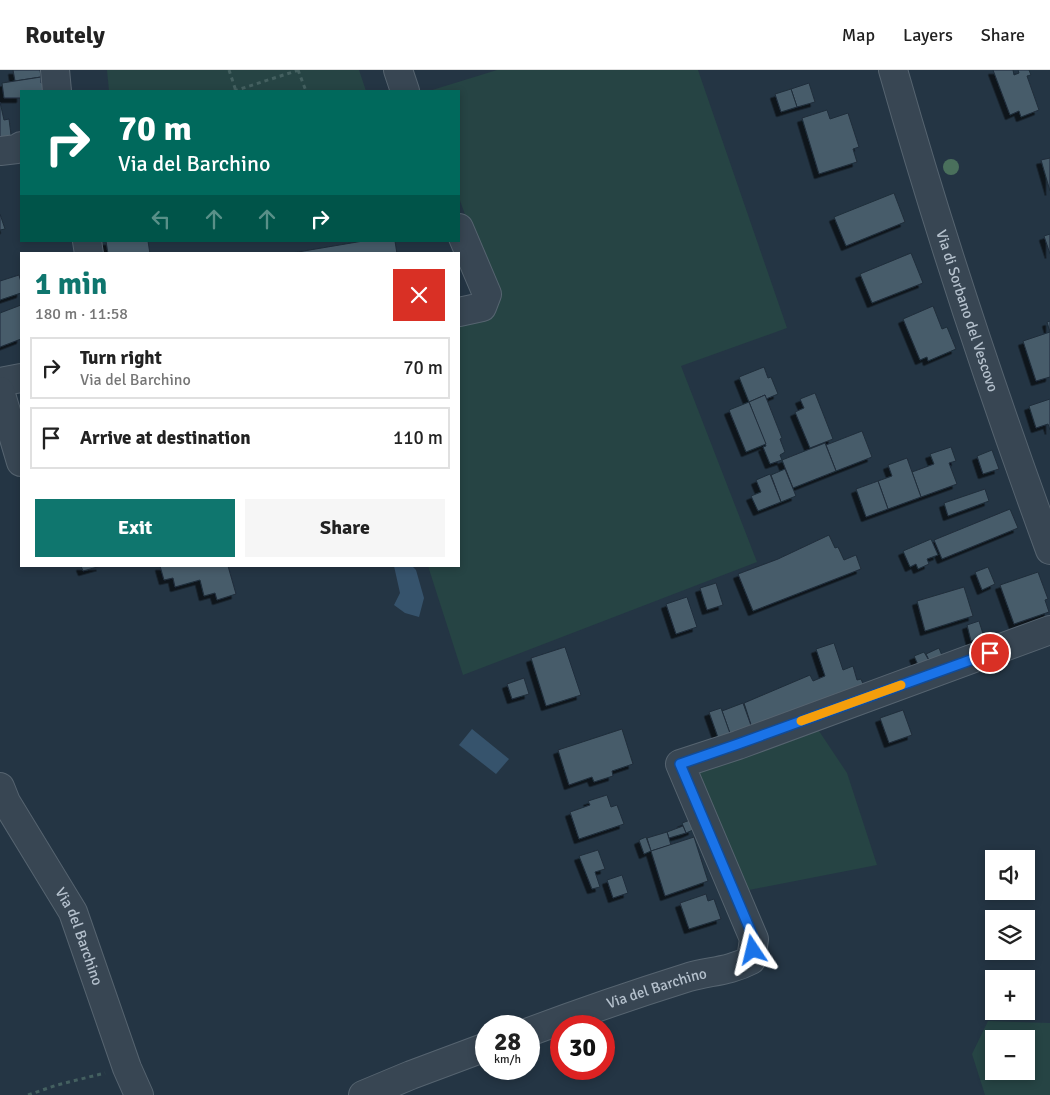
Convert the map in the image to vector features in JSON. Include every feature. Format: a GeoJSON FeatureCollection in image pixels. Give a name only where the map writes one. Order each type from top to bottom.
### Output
{"type":"FeatureCollection","features":[{"type":"Feature","properties":{"kind":"street"},"geometry":{"type":"LineString","coordinates":[[55,70],[57,90]]}},
{"type":"Feature","properties":{"kind":"street"},"geometry":{"type":"LineString","coordinates":[[398,70],[405,90]]}},
{"type":"Feature","properties":{"kind":"street","name":"Via di Sorbano del Vescovo"},"geometry":{"type":"LineString","coordinates":[[893,70],[941,235],[1020,469],[1050,550]]}},
{"type":"Feature","properties":{"kind":"street"},"geometry":{"type":"LineString","coordinates":[[0,151],[17,149],[20,147]]}},
{"type":"Feature","properties":{"kind":"street"},"geometry":{"type":"LineString","coordinates":[[460,231],[482,307],[460,312]]}},
{"type":"Feature","properties":{"kind":"street"},"geometry":{"type":"LineString","coordinates":[[0,382],[20,378]]}},
{"type":"Feature","properties":{"kind":"street"},"geometry":{"type":"LineString","coordinates":[[0,391],[20,459]]}},
{"type":"Feature","properties":{"kind":"street","name":"Via del Barchino"},"geometry":{"type":"LineString","coordinates":[[540,1028],[598,1006],[692,976],[736,968],[751,960],[754,939],[680,764],[1050,630]]}},
{"type":"Feature","properties":{"kind":"street","name":"Via del Barchino"},"geometry":{"type":"LineString","coordinates":[[0,787],[6,802],[73,912],[127,1068],[139,1095]]}},
{"type":"Feature","properties":{"kind":"street"},"geometry":{"type":"LineString","coordinates":[[363,1095],[411,1074],[475,1051]]}},
{"type":"Feature","properties":{"kind":"path"},"geometry":{"type":"LineString","coordinates":[[229,70],[236,90]]}},
{"type":"Feature","properties":{"kind":"path"},"geometry":{"type":"LineString","coordinates":[[239,90],[298,70],[306,90]]}},
{"type":"Feature","properties":{"kind":"path"},"geometry":{"type":"LineString","coordinates":[[28,1095],[57,1085],[127,1068]]}},
{"type":"Feature","properties":{"kind":"green space"},"geometry":{"type":"Polygon","coordinates":[[[107,70],[359,70],[366,90],[109,90],[107,70]]]}},
{"type":"Feature","properties":{"kind":"green space"},"geometry":{"type":"Polygon","coordinates":[[[497,70],[698,70],[787,328],[681,366],[757,562],[463,675],[428,567],[460,567],[460,323],[484,321],[497,303],[460,201],[460,90],[432,90],[497,70]]]}},
{"type":"Feature","properties":{"kind":"green space"},"geometry":{"type":"Polygon","coordinates":[[[817,728],[847,773],[877,865],[744,891],[695,772],[817,728]]]}},
{"type":"Feature","properties":{"kind":"green space"},"geometry":{"type":"Polygon","coordinates":[[[988,1021],[1050,1023],[1050,1095],[985,1095],[972,1054],[988,1021]]]}},
{"type":"Feature","properties":{"kind":"water"},"geometry":{"type":"Polygon","coordinates":[[[394,567],[413,567],[416,570],[424,598],[419,617],[405,613],[394,605],[400,593],[394,567]]]}},
{"type":"Feature","properties":{"kind":"water"},"geometry":{"type":"Polygon","coordinates":[[[472,729],[509,759],[496,774],[459,745],[472,729]]]}},
{"type":"Feature","properties":{"kind":"building"},"geometry":{"type":"Polygon","coordinates":[[[13,70],[40,70],[41,77],[15,81],[13,70]]]}},
{"type":"Feature","properties":{"kind":"building"},"geometry":{"type":"Polygon","coordinates":[[[993,70],[1013,70],[1014,75],[1019,73],[1018,70],[1029,70],[1031,75],[1027,76],[1039,110],[1021,117],[1019,111],[1010,115],[993,70]]]}},
{"type":"Feature","properties":{"kind":"building"},"geometry":{"type":"Polygon","coordinates":[[[41,77],[43,90],[20,90],[20,98],[4,98],[2,83],[41,77]]]}},
{"type":"Feature","properties":{"kind":"building"},"geometry":{"type":"Polygon","coordinates":[[[809,83],[815,102],[797,107],[791,89],[809,83]]]}},
{"type":"Feature","properties":{"kind":"building"},"geometry":{"type":"Polygon","coordinates":[[[791,89],[797,107],[781,112],[775,94],[791,89]]]}},
{"type":"Feature","properties":{"kind":"building"},"geometry":{"type":"Polygon","coordinates":[[[0,102],[4,120],[9,119],[12,143],[0,144],[0,102]]]}},
{"type":"Feature","properties":{"kind":"building"},"geometry":{"type":"Polygon","coordinates":[[[827,110],[830,119],[848,113],[859,147],[853,149],[857,162],[819,174],[802,118],[827,110]]]}},
{"type":"Feature","properties":{"kind":"building"},"geometry":{"type":"Polygon","coordinates":[[[1050,158],[1050,191],[1041,160],[1050,158]]]}},
{"type":"Feature","properties":{"kind":"building"},"geometry":{"type":"Polygon","coordinates":[[[894,193],[905,222],[846,246],[834,217],[894,193]]]}},
{"type":"Feature","properties":{"kind":"building"},"geometry":{"type":"Polygon","coordinates":[[[0,214],[5,229],[0,230],[0,214]]]}},
{"type":"Feature","properties":{"kind":"building"},"geometry":{"type":"Polygon","coordinates":[[[1050,234],[1050,254],[1044,236],[1050,234]]]}},
{"type":"Feature","properties":{"kind":"building"},"geometry":{"type":"Polygon","coordinates":[[[106,242],[148,242],[150,252],[108,252],[106,242]]]}},
{"type":"Feature","properties":{"kind":"building"},"geometry":{"type":"Polygon","coordinates":[[[357,242],[395,242],[397,252],[298,252],[357,242]]]}},
{"type":"Feature","properties":{"kind":"building"},"geometry":{"type":"Polygon","coordinates":[[[911,253],[923,283],[872,303],[860,274],[911,253]]]}},
{"type":"Feature","properties":{"kind":"building"},"geometry":{"type":"Polygon","coordinates":[[[19,275],[20,293],[0,300],[0,281],[19,275]]]}},
{"type":"Feature","properties":{"kind":"building"},"geometry":{"type":"Polygon","coordinates":[[[20,305],[20,339],[0,347],[0,313],[20,305]]]}},
{"type":"Feature","properties":{"kind":"building"},"geometry":{"type":"Polygon","coordinates":[[[933,306],[942,329],[947,327],[956,349],[928,361],[927,357],[920,360],[903,319],[933,306]]]}},
{"type":"Feature","properties":{"kind":"building"},"geometry":{"type":"Polygon","coordinates":[[[1050,321],[1050,332],[1047,322],[1050,321]]]}},
{"type":"Feature","properties":{"kind":"building"},"geometry":{"type":"Polygon","coordinates":[[[1050,332],[1050,377],[1036,381],[1023,341],[1050,332]]]}},
{"type":"Feature","properties":{"kind":"building"},"geometry":{"type":"Polygon","coordinates":[[[764,367],[768,378],[771,377],[778,394],[766,399],[765,395],[749,402],[739,377],[764,367]]]}},
{"type":"Feature","properties":{"kind":"building"},"geometry":{"type":"Polygon","coordinates":[[[815,393],[833,439],[810,448],[795,412],[804,408],[800,399],[815,393]]]}},
{"type":"Feature","properties":{"kind":"building"},"geometry":{"type":"Polygon","coordinates":[[[765,395],[782,438],[780,439],[785,452],[780,455],[782,460],[770,464],[763,447],[766,446],[749,402],[765,395]]]}},
{"type":"Feature","properties":{"kind":"building"},"geometry":{"type":"Polygon","coordinates":[[[1050,399],[1050,430],[1048,424],[1036,428],[1029,406],[1050,399]]]}},
{"type":"Feature","properties":{"kind":"building"},"geometry":{"type":"Polygon","coordinates":[[[749,402],[766,444],[746,452],[729,410],[749,402]]]}},
{"type":"Feature","properties":{"kind":"building"},"geometry":{"type":"Polygon","coordinates":[[[862,431],[872,457],[836,471],[826,445],[862,431]]]}},
{"type":"Feature","properties":{"kind":"building"},"geometry":{"type":"Polygon","coordinates":[[[825,443],[836,471],[793,488],[782,460],[825,443]]]}},
{"type":"Feature","properties":{"kind":"building"},"geometry":{"type":"Polygon","coordinates":[[[951,447],[956,461],[949,463],[957,484],[921,497],[912,472],[934,464],[930,454],[951,447]]]}},
{"type":"Feature","properties":{"kind":"building"},"geometry":{"type":"Polygon","coordinates":[[[992,450],[999,469],[983,474],[977,456],[992,450]]]}},
{"type":"Feature","properties":{"kind":"building"},"geometry":{"type":"Polygon","coordinates":[[[907,458],[921,497],[888,509],[878,481],[892,476],[888,465],[907,458]]]}},
{"type":"Feature","properties":{"kind":"building"},"geometry":{"type":"Polygon","coordinates":[[[785,469],[796,496],[781,502],[771,475],[785,469]]]}},
{"type":"Feature","properties":{"kind":"building"},"geometry":{"type":"Polygon","coordinates":[[[770,474],[781,502],[758,511],[751,496],[761,492],[756,480],[770,474]]]}},
{"type":"Feature","properties":{"kind":"building"},"geometry":{"type":"Polygon","coordinates":[[[878,481],[888,509],[866,517],[856,489],[878,481]]]}},
{"type":"Feature","properties":{"kind":"building"},"geometry":{"type":"Polygon","coordinates":[[[985,489],[989,501],[948,516],[944,503],[985,489]]]}},
{"type":"Feature","properties":{"kind":"building"},"geometry":{"type":"Polygon","coordinates":[[[1010,509],[1018,528],[942,559],[934,540],[1010,509]]]}},
{"type":"Feature","properties":{"kind":"building"},"geometry":{"type":"Polygon","coordinates":[[[829,535],[835,548],[838,547],[844,560],[856,555],[861,569],[753,611],[738,574],[778,559],[829,535]]]}},
{"type":"Feature","properties":{"kind":"building"},"geometry":{"type":"Polygon","coordinates":[[[931,539],[938,555],[927,559],[929,564],[918,569],[916,564],[910,567],[903,551],[931,539]]]}},
{"type":"Feature","properties":{"kind":"building"},"geometry":{"type":"Polygon","coordinates":[[[81,567],[97,567],[83,571],[81,567]]]}},
{"type":"Feature","properties":{"kind":"building"},"geometry":{"type":"Polygon","coordinates":[[[160,567],[228,567],[236,594],[217,600],[215,593],[204,596],[200,580],[175,587],[173,578],[164,580],[160,567]]]}},
{"type":"Feature","properties":{"kind":"building"},"geometry":{"type":"Polygon","coordinates":[[[988,567],[995,584],[982,590],[975,572],[988,567]]]}},
{"type":"Feature","properties":{"kind":"building"},"geometry":{"type":"Polygon","coordinates":[[[1038,572],[1048,599],[1045,600],[1049,612],[1014,624],[1000,585],[1038,572]]]}},
{"type":"Feature","properties":{"kind":"building"},"geometry":{"type":"Polygon","coordinates":[[[716,583],[723,605],[707,610],[700,588],[716,583]]]}},
{"type":"Feature","properties":{"kind":"building"},"geometry":{"type":"Polygon","coordinates":[[[964,587],[973,616],[925,631],[917,601],[964,587]]]}},
{"type":"Feature","properties":{"kind":"building"},"geometry":{"type":"Polygon","coordinates":[[[687,597],[697,627],[676,634],[666,604],[687,597]]]}},
{"type":"Feature","properties":{"kind":"building"},"geometry":{"type":"Polygon","coordinates":[[[979,621],[984,637],[971,641],[967,625],[979,621]]]}},
{"type":"Feature","properties":{"kind":"building"},"geometry":{"type":"Polygon","coordinates":[[[834,643],[843,670],[853,666],[857,680],[861,679],[866,691],[753,731],[744,703],[810,675],[813,681],[825,676],[816,649],[834,643]]]}},
{"type":"Feature","properties":{"kind":"building"},"geometry":{"type":"Polygon","coordinates":[[[565,647],[581,695],[546,706],[531,658],[565,647]]]}},
{"type":"Feature","properties":{"kind":"building"},"geometry":{"type":"Polygon","coordinates":[[[939,648],[943,658],[931,664],[926,654],[939,648]]]}},
{"type":"Feature","properties":{"kind":"building"},"geometry":{"type":"Polygon","coordinates":[[[924,652],[931,664],[920,669],[914,656],[924,652]]]}},
{"type":"Feature","properties":{"kind":"building"},"geometry":{"type":"Polygon","coordinates":[[[524,678],[529,694],[512,699],[507,684],[524,678]]]}},
{"type":"Feature","properties":{"kind":"building"},"geometry":{"type":"Polygon","coordinates":[[[743,703],[753,731],[732,739],[722,711],[743,703]]]}},
{"type":"Feature","properties":{"kind":"building"},"geometry":{"type":"Polygon","coordinates":[[[721,708],[732,739],[720,743],[709,712],[721,708]]]}},
{"type":"Feature","properties":{"kind":"building"},"geometry":{"type":"Polygon","coordinates":[[[903,710],[912,735],[889,743],[880,718],[903,710]]]}},
{"type":"Feature","properties":{"kind":"building"},"geometry":{"type":"Polygon","coordinates":[[[622,729],[633,764],[612,771],[613,776],[594,782],[592,777],[569,785],[558,750],[622,729]]]}},
{"type":"Feature","properties":{"kind":"building"},"geometry":{"type":"Polygon","coordinates":[[[607,795],[611,807],[617,805],[624,824],[579,839],[570,812],[590,805],[588,801],[607,795]]]}},
{"type":"Feature","properties":{"kind":"building"},"geometry":{"type":"Polygon","coordinates":[[[690,820],[693,830],[686,833],[682,823],[690,820]]]}},
{"type":"Feature","properties":{"kind":"building"},"geometry":{"type":"Polygon","coordinates":[[[683,826],[686,833],[669,838],[667,832],[683,826]]]}},
{"type":"Feature","properties":{"kind":"building"},"geometry":{"type":"Polygon","coordinates":[[[667,832],[671,845],[651,851],[647,838],[667,832]]]}},
{"type":"Feature","properties":{"kind":"building"},"geometry":{"type":"Polygon","coordinates":[[[646,837],[651,851],[644,854],[639,840],[646,837]]]}},
{"type":"Feature","properties":{"kind":"building"},"geometry":{"type":"Polygon","coordinates":[[[694,837],[708,881],[665,896],[651,851],[694,837]]]}},
{"type":"Feature","properties":{"kind":"building"},"geometry":{"type":"Polygon","coordinates":[[[598,850],[605,869],[595,872],[600,887],[592,889],[579,856],[598,850]]]}},
{"type":"Feature","properties":{"kind":"building"},"geometry":{"type":"Polygon","coordinates":[[[622,875],[628,893],[613,898],[607,880],[622,875]]]}},
{"type":"Feature","properties":{"kind":"building"},"geometry":{"type":"Polygon","coordinates":[[[706,894],[708,901],[714,899],[721,919],[689,929],[680,903],[706,894]]]}},
{"type":"Feature","properties":{"kind":"slow traffic"},"geometry":{"type":"LineString","coordinates":[[801,721],[901,685]]}},
{"type":"Feature","properties":{"kind":"route"},"geometry":{"type":"LineString","coordinates":[[753,950],[754,939],[680,764],[990,653]]}}]}
